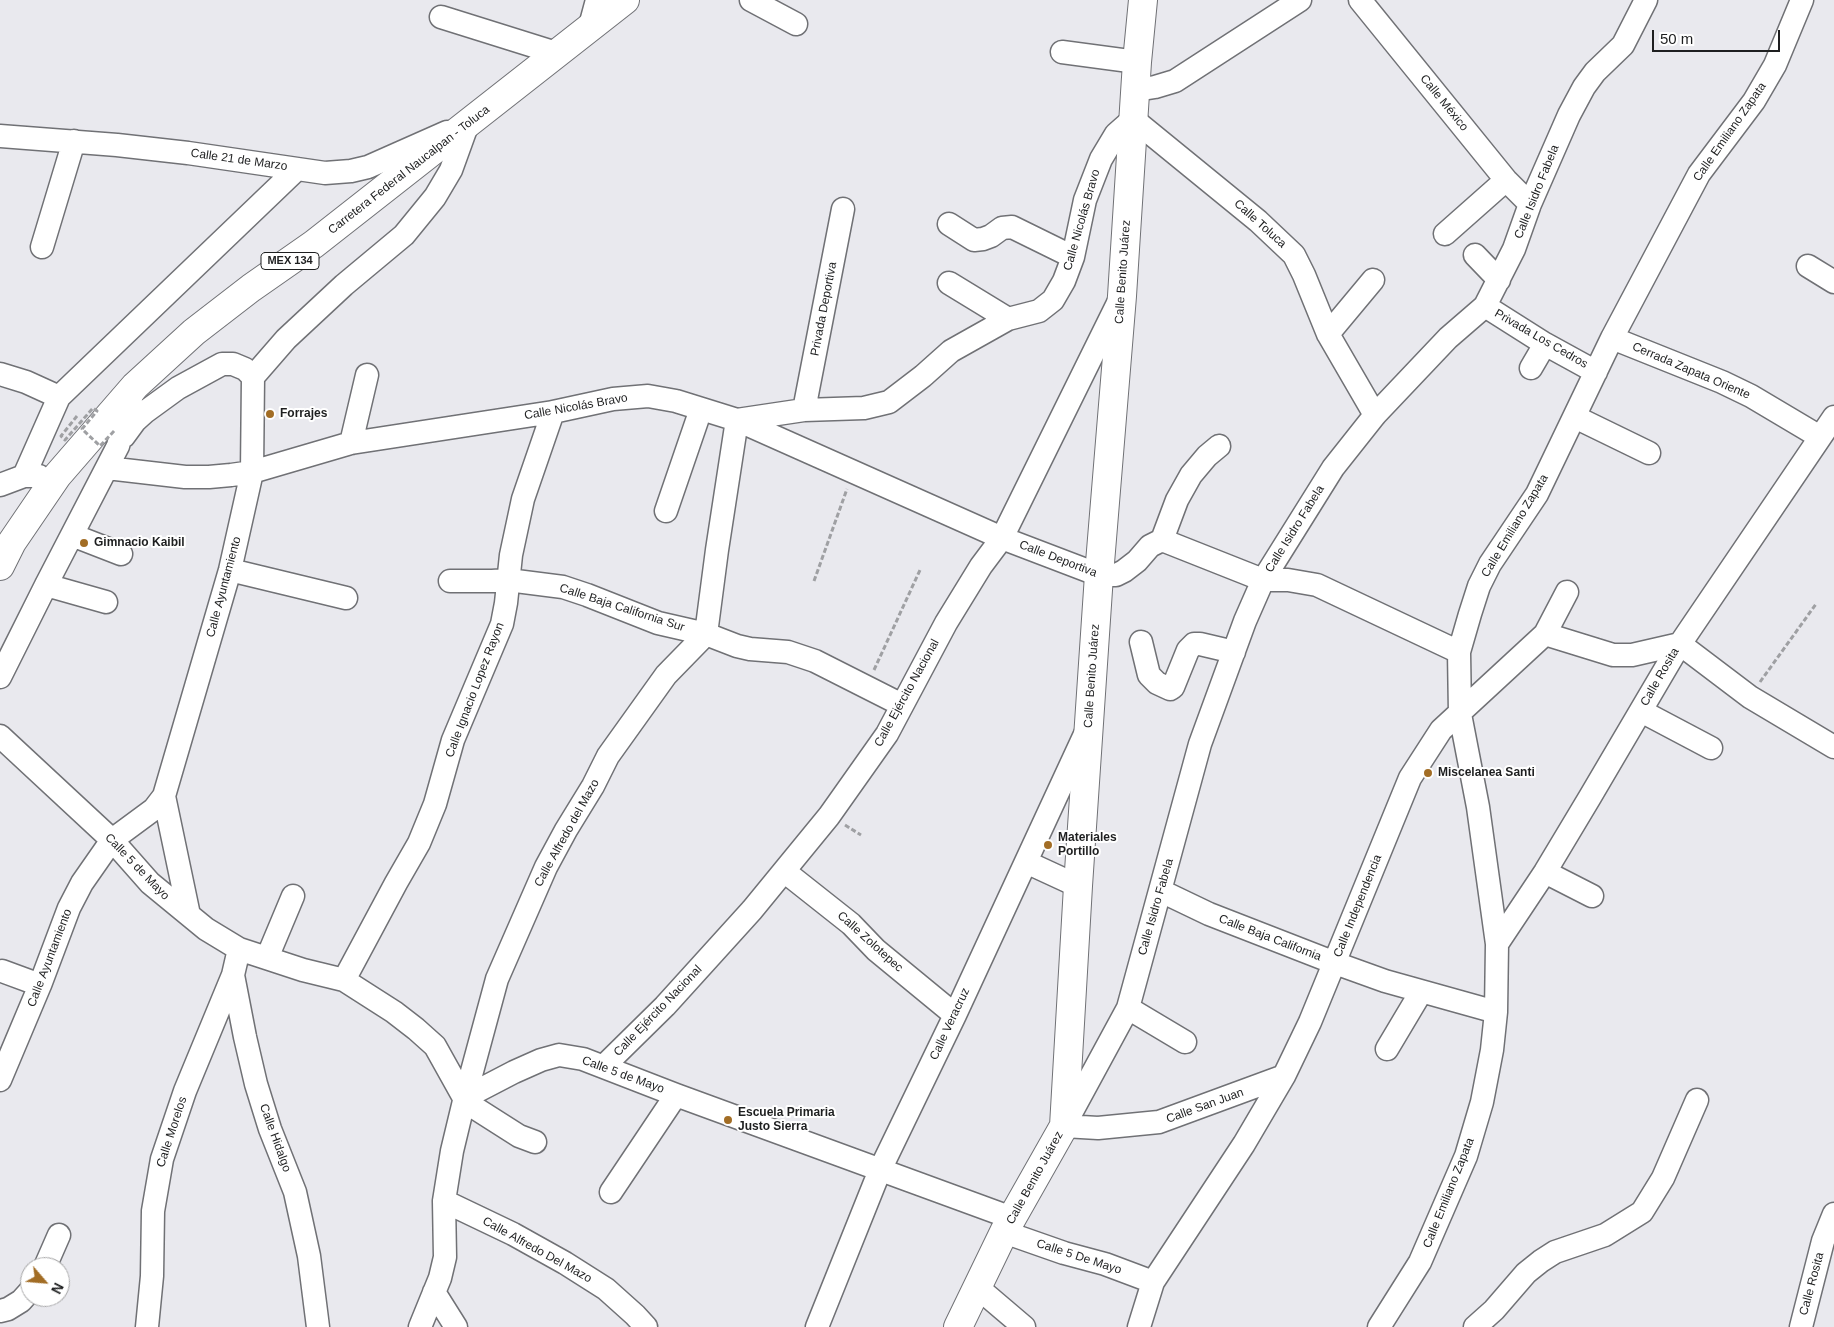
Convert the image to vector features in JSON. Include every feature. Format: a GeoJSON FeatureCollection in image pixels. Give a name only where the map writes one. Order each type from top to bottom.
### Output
{"type":"FeatureCollection","features":[{"type":"Feature","properties":{"kind":"main road","name":"Carretera Federal Naucalpan - Toluca"},"geometry":{"type":"LineString","coordinates":[[0,566],[12,542],[57,476],[135,386],[194,332],[251,288],[314,244],[556,53],[591,8],[625,0]]}},
{"type":"Feature","properties":{"kind":"main road","name":"Calle Benito Juárez"},"geometry":{"type":"LineString","coordinates":[[958,1327],[1008,1225],[1064,1126],[1099,575],[1122,296],[1137,62],[1143,0]]}},
{"type":"Feature","properties":{"kind":"street"},"geometry":{"type":"LineString","coordinates":[[751,0],[796,24]]}},
{"type":"Feature","properties":{"kind":"street"},"geometry":{"type":"LineString","coordinates":[[1136,90],[1155,88],[1175,82],[1300,0]]}},
{"type":"Feature","properties":{"kind":"street","name":"Calle México"},"geometry":{"type":"LineString","coordinates":[[1360,0],[1506,180],[1530,204]]}},
{"type":"Feature","properties":{"kind":"street","name":"Calle Isidro Fabela"},"geometry":{"type":"LineString","coordinates":[[1064,1126],[1128,1008],[1200,744],[1245,621],[1263,580],[1332,468],[1375,414],[1448,338],[1485,306],[1523,227],[1530,204],[1568,115],[1595,72],[1623,45],[1646,0]]}},
{"type":"Feature","properties":{"kind":"street","name":"Calle Emiliano Zapata"},"geometry":{"type":"LineString","coordinates":[[1379,1327],[1420,1262],[1466,1156],[1482,1102],[1492,1050],[1496,1012],[1497,944],[1478,807],[1460,714],[1459,652],[1476,596],[1486,572],[1537,494],[1612,338],[1699,174],[1754,101],[1771,72],[1802,0]]}},
{"type":"Feature","properties":{"kind":"street"},"geometry":{"type":"LineString","coordinates":[[441,17],[556,53]]}},
{"type":"Feature","properties":{"kind":"street"},"geometry":{"type":"LineString","coordinates":[[1062,52],[1137,62]]}},
{"type":"Feature","properties":{"kind":"street","name":"Calle Nicolás Bravo"},"geometry":{"type":"LineString","coordinates":[[107,468],[185,477],[209,477],[252,472],[351,443],[553,412],[613,399],[648,396],[676,401],[736,420],[804,410],[864,408],[889,402],[923,376],[951,351],[1008,319],[1038,311],[1053,300],[1064,281],[1073,257],[1086,200],[1101,160],[1116,134],[1133,119]]}},
{"type":"Feature","properties":{"kind":"street","name":"Calle Toluca"},"geometry":{"type":"LineString","coordinates":[[1133,119],[1258,220],[1294,255],[1328,334],[1375,414]]}},
{"type":"Feature","properties":{"kind":"street"},"geometry":{"type":"LineString","coordinates":[[116,438],[127,432],[145,412],[178,388],[222,364],[234,364],[245,369],[253,377],[286,339],[344,285],[404,235],[435,197],[451,170],[468,123]]}},
{"type":"Feature","properties":{"kind":"street","name":"Calle 21 de Marzo"},"geometry":{"type":"LineString","coordinates":[[0,136],[188,153],[325,173],[368,166],[468,123]]}},
{"type":"Feature","properties":{"kind":"street"},"geometry":{"type":"LineString","coordinates":[[42,247],[74,142]]}},
{"type":"Feature","properties":{"kind":"street"},"geometry":{"type":"LineString","coordinates":[[24,476],[60,397],[298,169]]}},
{"type":"Feature","properties":{"kind":"street"},"geometry":{"type":"LineString","coordinates":[[1445,234],[1506,180]]}},
{"type":"Feature","properties":{"kind":"street","name":"Privada Deportiva"},"geometry":{"type":"LineString","coordinates":[[804,410],[843,209]]}},
{"type":"Feature","properties":{"kind":"street"},"geometry":{"type":"LineString","coordinates":[[949,224],[974,240],[983,239],[1002,228],[1012,227],[1073,257]]}},
{"type":"Feature","properties":{"kind":"street"},"geometry":{"type":"LineString","coordinates":[[1475,255],[1498,280]]}},
{"type":"Feature","properties":{"kind":"street"},"geometry":{"type":"LineString","coordinates":[[1808,266],[1834,282]]}},
{"type":"Feature","properties":{"kind":"street"},"geometry":{"type":"LineString","coordinates":[[1328,334],[1373,280]]}},
{"type":"Feature","properties":{"kind":"street"},"geometry":{"type":"LineString","coordinates":[[949,283],[1008,319]]}},
{"type":"Feature","properties":{"kind":"street","name":"Calle Ejército Nacional"},"geometry":{"type":"LineString","coordinates":[[604,1066],[665,1006],[752,910],[829,816],[887,734],[946,624],[981,566],[1002,538],[1122,296]]}},
{"type":"Feature","properties":{"kind":"street","name":"Privada Los Cedros"},"geometry":{"type":"LineString","coordinates":[[1485,306],[1545,344],[1596,372]]}},
{"type":"Feature","properties":{"kind":"street","name":"Cerrada Zapata Oriente"},"geometry":{"type":"LineString","coordinates":[[1612,338],[1722,382],[1751,396],[1820,437]]}},
{"type":"Feature","properties":{"kind":"street"},"geometry":{"type":"LineString","coordinates":[[1531,368],[1545,344]]}},
{"type":"Feature","properties":{"kind":"street"},"geometry":{"type":"LineString","coordinates":[[0,374],[26,382],[60,397]]}},
{"type":"Feature","properties":{"kind":"street"},"geometry":{"type":"LineString","coordinates":[[351,443],[366,375]]}},
{"type":"Feature","properties":{"kind":"street","name":"Calle Ayuntamiento"},"geometry":{"type":"LineString","coordinates":[[0,1080],[40,985],[69,908],[82,883],[112,840],[154,809],[164,796],[230,570],[252,472],[253,377]]}},
{"type":"Feature","properties":{"kind":"street"},"geometry":{"type":"LineString","coordinates":[[0,677],[107,468],[135,386]]}},
{"type":"Feature","properties":{"kind":"street"},"geometry":{"type":"LineString","coordinates":[[666,511],[701,409]]}},
{"type":"Feature","properties":{"kind":"street","name":"Calle Ignacio Lopez Rayon"},"geometry":{"type":"LineString","coordinates":[[344,980],[419,843],[435,804],[453,740],[502,624],[511,555],[523,499],[553,412]]}},
{"type":"Feature","properties":{"kind":"street"},"geometry":{"type":"LineString","coordinates":[[1575,417],[1649,453]]}},
{"type":"Feature","properties":{"kind":"street","name":"Calle Rosita"},"geometry":{"type":"LineString","coordinates":[[1497,944],[1545,872],[1680,644],[1834,417]]}},
{"type":"Feature","properties":{"kind":"street"},"geometry":{"type":"LineString","coordinates":[[706,634],[716,550],[736,420]]}},
{"type":"Feature","properties":{"kind":"street","name":"Calle Deportiva"},"geometry":{"type":"LineString","coordinates":[[736,420],[1002,538],[1099,575],[1116,574],[1124,571],[1137,561],[1150,546],[1162,540]]}},
{"type":"Feature","properties":{"kind":"street"},"geometry":{"type":"LineString","coordinates":[[1219,446],[1207,456],[1191,475],[1177,500],[1162,540],[1263,580],[1288,580],[1317,585],[1459,652]]}},
{"type":"Feature","properties":{"kind":"street"},"geometry":{"type":"LineString","coordinates":[[0,486],[24,476],[57,476]]}},
{"type":"Feature","properties":{"kind":"street"},"geometry":{"type":"LineString","coordinates":[[72,535],[122,554]]}},
{"type":"Feature","properties":{"kind":"street"},"geometry":{"type":"LineString","coordinates":[[230,570],[346,598]]}},
{"type":"Feature","properties":{"kind":"street","name":"Calle Baja California Sur"},"geometry":{"type":"LineString","coordinates":[[450,581],[508,580],[563,587],[658,623],[706,634],[744,648],[788,652],[814,661],[902,705]]}},
{"type":"Feature","properties":{"kind":"street"},"geometry":{"type":"LineString","coordinates":[[46,585],[106,602]]}},
{"type":"Feature","properties":{"kind":"street"},"geometry":{"type":"LineString","coordinates":[[1567,592],[1545,634],[1613,655],[1632,655],[1680,644],[1750,697],[1834,747]]}},
{"type":"Feature","properties":{"kind":"street","name":"Calle Alfredo del Mazo"},"geometry":{"type":"LineString","coordinates":[[420,1327],[440,1278],[445,1257],[444,1201],[452,1152],[497,979],[546,867],[593,786],[608,756],[666,675],[706,634]]}},
{"type":"Feature","properties":{"kind":"street","name":"Calle Independencia"},"geometry":{"type":"LineString","coordinates":[[1139,1327],[1153,1282],[1244,1144],[1284,1076],[1335,963],[1410,778],[1441,730],[1545,634]]}},
{"type":"Feature","properties":{"kind":"street"},"geometry":{"type":"LineString","coordinates":[[1141,642],[1149,675],[1157,684],[1170,689],[1173,687],[1188,650],[1194,644],[1234,652]]}},
{"type":"Feature","properties":{"kind":"street"},"geometry":{"type":"LineString","coordinates":[[1641,711],[1711,748]]}},
{"type":"Feature","properties":{"kind":"street","name":"Calle Veracruz"},"geometry":{"type":"LineString","coordinates":[[817,1327],[880,1170],[955,1015],[1089,724]]}},
{"type":"Feature","properties":{"kind":"street","name":"Calle 5 de Mayo"},"geometry":{"type":"LineString","coordinates":[[0,736],[112,840],[150,883],[206,928],[239,948],[303,970],[344,980],[394,1012],[416,1029],[435,1046],[464,1100],[514,1072],[541,1060],[559,1055],[583,1059],[880,1170],[1008,1225]]}},
{"type":"Feature","properties":{"kind":"street"},"geometry":{"type":"LineString","coordinates":[[164,796],[189,915]]}},
{"type":"Feature","properties":{"kind":"street"},"geometry":{"type":"LineString","coordinates":[[1026,862],[1078,886]]}},
{"type":"Feature","properties":{"kind":"street","name":"Calle Zolotepec"},"geometry":{"type":"LineString","coordinates":[[784,871],[851,924],[876,950],[955,1015]]}},
{"type":"Feature","properties":{"kind":"street"},"geometry":{"type":"LineString","coordinates":[[1545,872],[1592,896]]}},
{"type":"Feature","properties":{"kind":"street","name":"Calle Baja California"},"geometry":{"type":"LineString","coordinates":[[1161,891],[1209,914],[1335,963],[1421,992],[1496,1012]]}},
{"type":"Feature","properties":{"kind":"street"},"geometry":{"type":"LineString","coordinates":[[268,958],[293,896]]}},
{"type":"Feature","properties":{"kind":"street","name":"Calle Hidalgo"},"geometry":{"type":"LineString","coordinates":[[239,948],[233,975],[256,1084],[270,1129],[295,1192],[309,1256],[318,1327]]}},
{"type":"Feature","properties":{"kind":"street"},"geometry":{"type":"LineString","coordinates":[[2,971],[40,985]]}},
{"type":"Feature","properties":{"kind":"street","name":"Calle Morelos"},"geometry":{"type":"LineString","coordinates":[[147,1327],[152,1276],[153,1212],[162,1159],[185,1091],[233,975]]}},
{"type":"Feature","properties":{"kind":"street"},"geometry":{"type":"LineString","coordinates":[[1386,1049],[1421,992]]}},
{"type":"Feature","properties":{"kind":"street"},"geometry":{"type":"LineString","coordinates":[[1128,1008],[1185,1042]]}},
{"type":"Feature","properties":{"kind":"street","name":"Calle San Juan"},"geometry":{"type":"LineString","coordinates":[[1064,1126],[1098,1128],[1159,1122],[1284,1076]]}},
{"type":"Feature","properties":{"kind":"street"},"geometry":{"type":"LineString","coordinates":[[611,1192],[676,1095]]}},
{"type":"Feature","properties":{"kind":"street"},"geometry":{"type":"LineString","coordinates":[[464,1100],[519,1136],[534,1142]]}},
{"type":"Feature","properties":{"kind":"street"},"geometry":{"type":"LineString","coordinates":[[1475,1327],[1494,1310],[1526,1273],[1555,1252],[1605,1235],[1642,1212],[1663,1178],[1697,1100]]}},
{"type":"Feature","properties":{"kind":"street","name":"Calle Alfredo Del Mazo"},"geometry":{"type":"LineString","coordinates":[[444,1201],[513,1234],[565,1263],[606,1289],[646,1327]]}},
{"type":"Feature","properties":{"kind":"street","name":"Calle Rosita"},"geometry":{"type":"LineString","coordinates":[[1801,1327],[1823,1241],[1834,1214]]}},
{"type":"Feature","properties":{"kind":"street","name":"Calle 5 De Mayo"},"geometry":{"type":"LineString","coordinates":[[1008,1225],[1064,1253],[1105,1264],[1153,1282]]}},
{"type":"Feature","properties":{"kind":"street"},"geometry":{"type":"LineString","coordinates":[[49,1257],[59,1235]]}},
{"type":"Feature","properties":{"kind":"street"},"geometry":{"type":"LineString","coordinates":[[977,1287],[1024,1327]]}},
{"type":"Feature","properties":{"kind":"street"},"geometry":{"type":"LineString","coordinates":[[434,1292],[456,1327]]}},
{"type":"Feature","properties":{"kind":"street"},"geometry":{"type":"LineString","coordinates":[[0,1311],[8,1309],[20,1302]]}},
{"type":"Feature","properties":{"kind":"path"},"geometry":{"type":"LineString","coordinates":[[77,416],[60,436],[65,440],[93,408],[97,411],[82,429],[100,446],[116,438]]}},
{"type":"Feature","properties":{"kind":"path"},"geometry":{"type":"LineString","coordinates":[[814,581],[854,472]]}},
{"type":"Feature","properties":{"kind":"path"},"geometry":{"type":"LineString","coordinates":[[866,686],[920,570]]}},
{"type":"Feature","properties":{"kind":"path"},"geometry":{"type":"LineString","coordinates":[[1750,697],[1816,604]]}},
{"type":"Feature","properties":{"kind":"place","name":"Forrajes"},"geometry":{"type":"Point","coordinates":[270,414]}},
{"type":"Feature","properties":{"kind":"place","name":"Gimnacio Kaibil"},"geometry":{"type":"Point","coordinates":[84,543]}},
{"type":"Feature","properties":{"kind":"place","name":"Miscelanea Santi"},"geometry":{"type":"Point","coordinates":[1428,773]}},
{"type":"Feature","properties":{"kind":"place","name":"Materiales Portillo"},"geometry":{"type":"Point","coordinates":[1048,845]}},
{"type":"Feature","properties":{"kind":"place","name":"Escuela Primaria Justo Sierra"},"geometry":{"type":"Point","coordinates":[728,1120]}}]}
